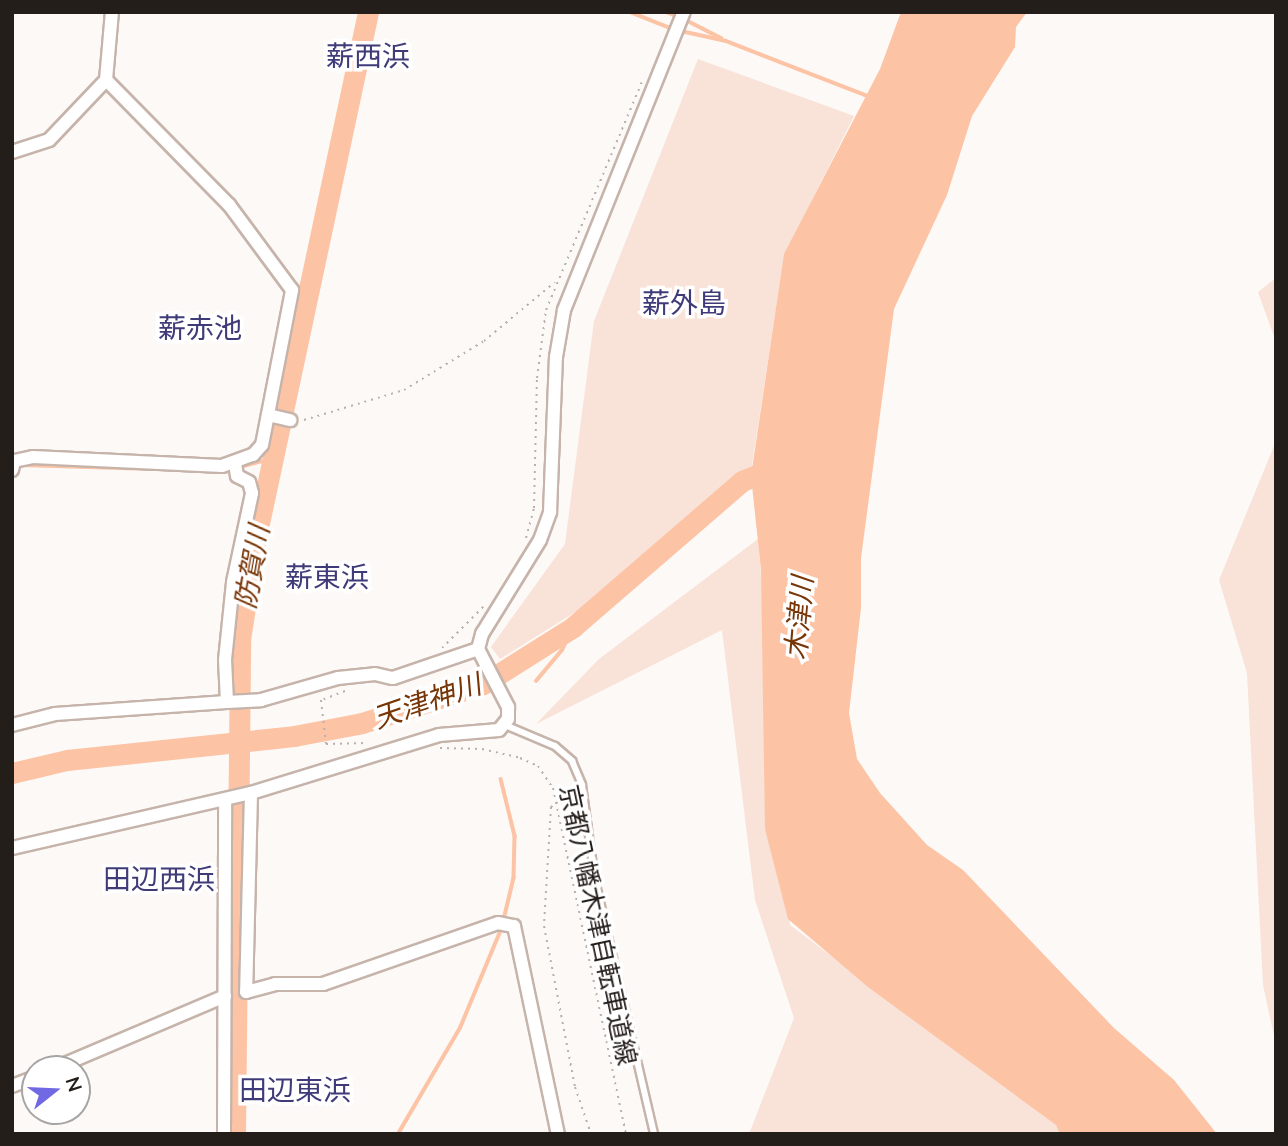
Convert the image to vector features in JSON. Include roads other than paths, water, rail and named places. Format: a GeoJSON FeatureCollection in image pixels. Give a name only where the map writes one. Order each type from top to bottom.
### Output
{"type":"FeatureCollection","features":[{"type":"Feature","properties":{"kind":"street"},"geometry":{"type":"LineString","coordinates":[[12,152],[49,139],[106,80],[113,12]]}},
{"type":"Feature","properties":{"kind":"street"},"geometry":{"type":"LineString","coordinates":[[12,848],[225,800],[439,735],[490,732],[505,725],[509,713],[498,685],[478,649],[482,634],[533,552],[550,512],[555,357],[564,310],[684,12]]}},
{"type":"Feature","properties":{"kind":"street"},"geometry":{"type":"LineString","coordinates":[[12,470],[14,461],[33,457],[222,466],[235,463],[262,445],[271,416],[292,290],[229,205],[106,80]]}},
{"type":"Feature","properties":{"kind":"street"},"geometry":{"type":"LineString","coordinates":[[271,416],[290,420]]}},
{"type":"Feature","properties":{"kind":"street"},"geometry":{"type":"LineString","coordinates":[[227,702],[225,660],[233,582],[252,493],[249,482],[237,476],[235,463]]}},
{"type":"Feature","properties":{"kind":"street"},"geometry":{"type":"LineString","coordinates":[[12,725],[55,714],[261,700],[338,678],[375,674],[393,678],[478,649]]}},
{"type":"Feature","properties":{"kind":"street"},"geometry":{"type":"LineString","coordinates":[[251,793],[246,992],[275,984],[323,984],[498,923],[514,926],[558,1134]]}},
{"type":"Feature","properties":{"kind":"street"},"geometry":{"type":"LineString","coordinates":[[224,1134],[225,800]]}},
{"type":"Feature","properties":{"kind":"street"},"geometry":{"type":"LineString","coordinates":[[86,1055],[225,996]]}},
{"type":"Feature","properties":{"kind":"lane"},"geometry":{"type":"LineString","coordinates":[[505,725],[555,746],[572,761],[582,785],[595,880],[654,1134]]}},
{"type":"Feature","properties":{"kind":"water","name":"木津川"},"geometry":{"type":"Polygon","coordinates":[[[901,12],[1027,12],[1016,27],[1015,47],[972,116],[947,195],[894,309],[861,558],[861,608],[849,713],[857,759],[880,793],[927,845],[963,870],[1114,1028],[1174,1080],[1217,1134],[1060,1134],[1056,1125],[868,987],[788,919],[765,829],[761,570],[751,476],[784,254],[880,69],[901,12]]]}},
{"type":"Feature","properties":{"kind":"waterway","name":"防賀川"},"geometry":{"type":"LineString","coordinates":[[235,1134],[240,640],[255,542],[368,12]]}},
{"type":"Feature","properties":{"kind":"waterway"},"geometry":{"type":"LineString","coordinates":[[630,12],[673,29]]}},
{"type":"Feature","properties":{"kind":"waterway"},"geometry":{"type":"LineString","coordinates":[[666,12],[677,16]]}},
{"type":"Feature","properties":{"kind":"waterway"},"geometry":{"type":"LineString","coordinates":[[684,19],[721,38]]}},
{"type":"Feature","properties":{"kind":"waterway"},"geometry":{"type":"LineString","coordinates":[[681,31],[726,41],[868,96]]}},
{"type":"Feature","properties":{"kind":"waterway"},"geometry":{"type":"LineString","coordinates":[[221,472],[274,458]]}},
{"type":"Feature","properties":{"kind":"waterway"},"geometry":{"type":"LineString","coordinates":[[21,465],[153,469]]}},
{"type":"Feature","properties":{"kind":"waterway","name":"天津神川"},"geometry":{"type":"LineString","coordinates":[[12,773],[67,760],[294,736],[362,723],[483,684],[573,627],[742,481],[776,467]]}},
{"type":"Feature","properties":{"kind":"waterway"},"geometry":{"type":"LineString","coordinates":[[536,681],[562,650],[573,627]]}},
{"type":"Feature","properties":{"kind":"waterway"},"geometry":{"type":"LineString","coordinates":[[501,779],[515,836],[514,878],[504,920]]}},
{"type":"Feature","properties":{"kind":"waterway"},"geometry":{"type":"LineString","coordinates":[[398,1134],[460,1028],[502,927]]}},
{"type":"Feature","properties":{"kind":"district","name":"薪西浜"},"geometry":{"type":"Point","coordinates":[368,56]}},
{"type":"Feature","properties":{"kind":"district","name":"薪外島"},"geometry":{"type":"Point","coordinates":[684,303]}},
{"type":"Feature","properties":{"kind":"district","name":"薪赤池"},"geometry":{"type":"Point","coordinates":[200,328]}},
{"type":"Feature","properties":{"kind":"district","name":"薪東浜"},"geometry":{"type":"Point","coordinates":[327,577]}},
{"type":"Feature","properties":{"kind":"district","name":"田辺西浜"},"geometry":{"type":"Point","coordinates":[159,879]}},
{"type":"Feature","properties":{"kind":"district","name":"田辺東浜"},"geometry":{"type":"Point","coordinates":[295,1090]}}]}
